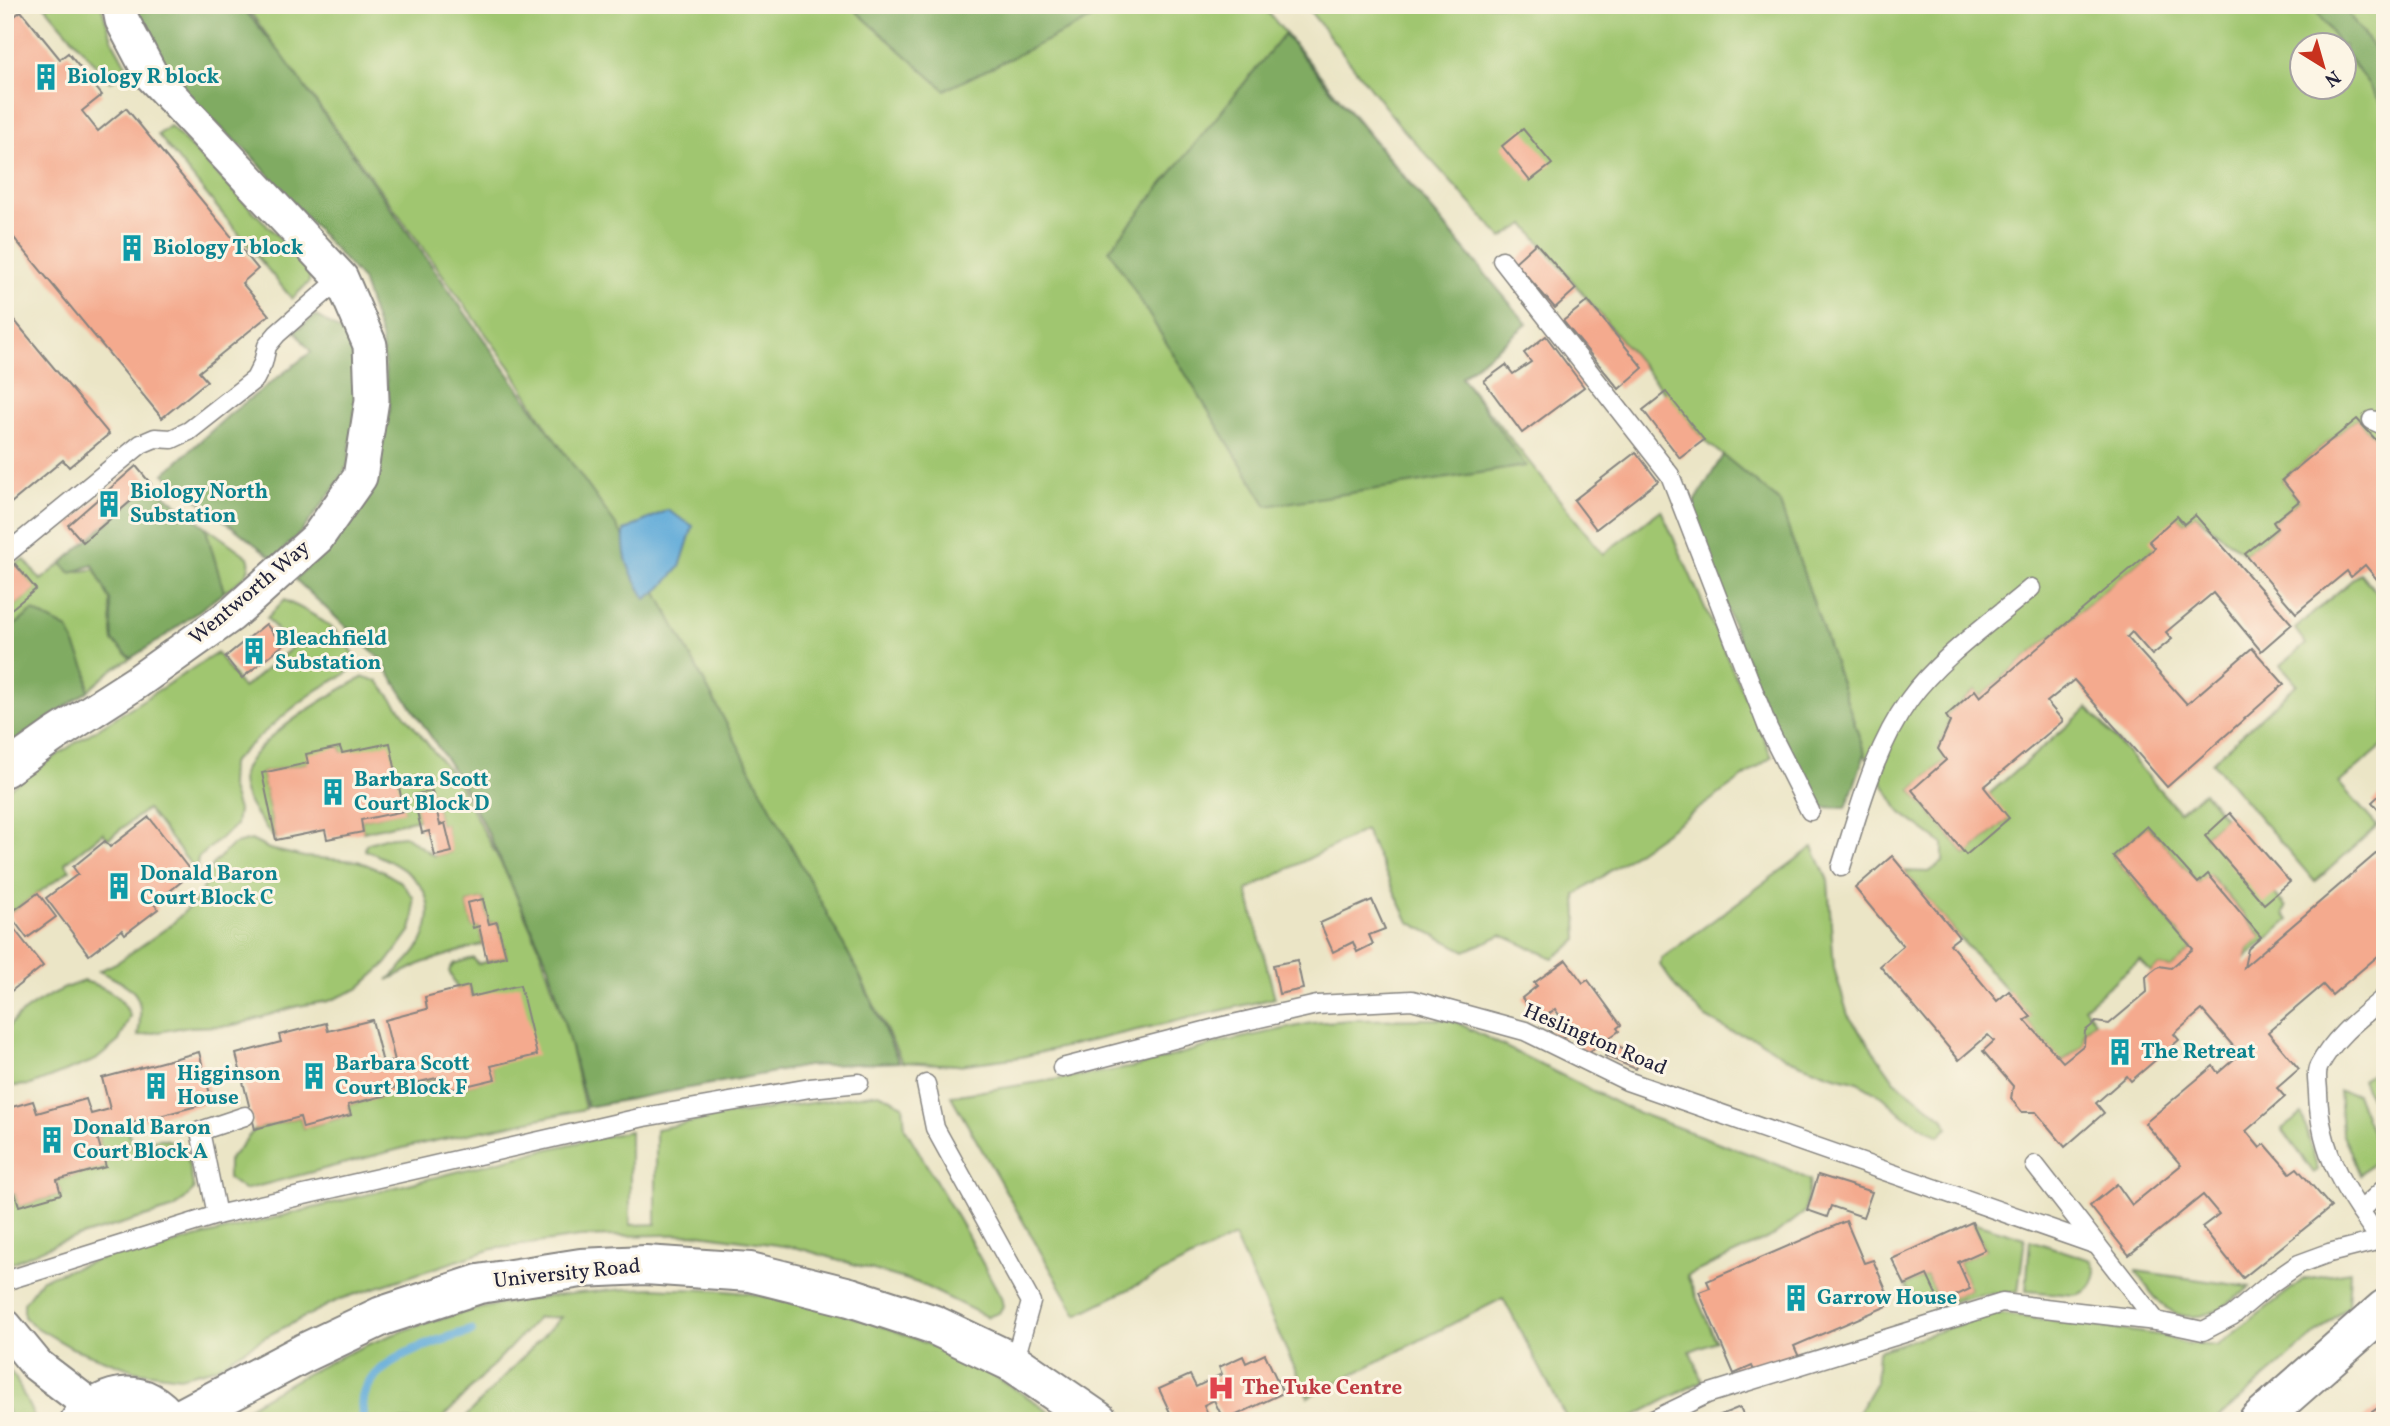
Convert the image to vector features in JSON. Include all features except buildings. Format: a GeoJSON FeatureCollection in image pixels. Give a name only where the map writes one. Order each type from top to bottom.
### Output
{"type":"FeatureCollection","features":[{"type":"Feature","properties":{"kind":"street","name":"Wentworth Way"},"geometry":{"type":"LineString","coordinates":[[5,770],[231,615],[317,538],[360,477],[372,400],[370,345],[341,278],[151,75],[122,20],[118,5]]}},
{"type":"Feature","properties":{"kind":"street","name":"University Road"},"geometry":{"type":"LineString","coordinates":[[176,1421],[304,1353],[382,1316],[479,1284],[581,1268],[645,1265],[750,1272],[850,1297],[932,1324],[1014,1363],[1098,1421]]}},
{"type":"Feature","properties":{"kind":"street"},"geometry":{"type":"LineString","coordinates":[[2258,1421],[2385,1309]]}},
{"type":"Feature","properties":{"kind":"street"},"geometry":{"type":"LineString","coordinates":[[5,1326],[37,1364],[86,1414],[108,1398],[133,1396],[151,1403],[170,1421]]}},
{"type":"Feature","properties":{"kind":"lane"},"geometry":{"type":"LineString","coordinates":[[1502,260],[1670,475],[1768,728],[1810,811]]}},
{"type":"Feature","properties":{"kind":"lane"},"geometry":{"type":"LineString","coordinates":[[5,555],[141,444],[155,438],[172,439],[189,430],[255,379],[267,346],[272,340],[341,278]]}},
{"type":"Feature","properties":{"kind":"lane"},"geometry":{"type":"LineString","coordinates":[[1841,867],[1869,781],[1890,733],[1910,699],[1943,663],[2031,588]]}},
{"type":"Feature","properties":{"kind":"lane"},"geometry":{"type":"LineString","coordinates":[[1651,1421],[1707,1394],[2002,1303],[2156,1321],[2203,1331],[2232,1316],[2299,1264],[2329,1252],[2382,1243],[2343,1187],[2324,1143],[2318,1105],[2317,1069],[2339,1036],[2385,998]]}},
{"type":"Feature","properties":{"kind":"lane","name":"Heslington Road"},"geometry":{"type":"LineString","coordinates":[[1062,1068],[1317,1005],[1412,1000],[1525,1031],[1628,1081],[2097,1245]]}},
{"type":"Feature","properties":{"kind":"lane"},"geometry":{"type":"LineString","coordinates":[[5,1281],[217,1215],[644,1117],[810,1088],[859,1083]]}},
{"type":"Feature","properties":{"kind":"lane"},"geometry":{"type":"LineString","coordinates":[[926,1084],[935,1128],[1031,1302],[1014,1363]]}},
{"type":"Feature","properties":{"kind":"lane"},"geometry":{"type":"LineString","coordinates":[[217,1215],[200,1131],[245,1116]]}},
{"type":"Feature","properties":{"kind":"lane"},"geometry":{"type":"LineString","coordinates":[[2035,1165],[2156,1321]]}},
{"type":"Feature","properties":{"kind":"lane"},"geometry":{"type":"LineString","coordinates":[[2360,1211],[2385,1188]]}},
{"type":"Feature","properties":{"kind":"green space"},"geometry":{"type":"Polygon","coordinates":[[[44,5],[101,5],[113,42],[128,69],[110,82],[44,5]]]}},
{"type":"Feature","properties":{"kind":"green space"},"geometry":{"type":"Polygon","coordinates":[[[136,5],[241,5],[282,55],[637,555],[857,970],[899,1062],[807,1066],[587,1107],[549,966],[488,833],[459,779],[379,658],[295,579],[337,539],[370,481],[390,410],[381,337],[362,280],[250,154],[183,94],[142,33],[136,5]]]}},
{"type":"Feature","properties":{"kind":"green space"},"geometry":{"type":"Polygon","coordinates":[[[245,5],[1262,5],[1527,324],[1461,377],[1603,554],[1661,510],[1772,757],[1576,895],[1578,940],[1553,958],[1502,935],[1465,951],[1409,922],[1365,830],[1247,890],[1275,998],[1021,1057],[958,1065],[902,1062],[857,970],[687,656],[510,367],[245,5]]]}},
{"type":"Feature","properties":{"kind":"green space"},"geometry":{"type":"Polygon","coordinates":[[[849,5],[1120,5],[945,90],[849,5]]]}},
{"type":"Feature","properties":{"kind":"green space"},"geometry":{"type":"Polygon","coordinates":[[[1305,5],[2312,5],[2331,32],[2288,32],[2288,102],[2358,102],[2358,70],[2385,108],[2385,450],[2357,419],[2282,480],[2299,501],[2273,522],[2277,528],[2245,554],[2195,515],[2184,524],[2177,517],[2155,548],[1980,697],[1975,690],[1946,716],[1950,722],[1938,749],[1946,760],[1912,790],[1966,855],[2008,819],[1989,794],[2088,708],[2179,812],[2204,792],[2225,818],[2205,836],[2275,894],[2286,907],[2284,914],[2289,920],[2246,958],[2248,949],[2261,936],[2209,874],[2198,883],[2147,826],[2113,856],[2193,949],[2171,968],[2159,966],[2151,972],[2140,960],[2084,1007],[2095,1021],[2085,1031],[2084,1045],[2062,1062],[2025,1020],[2030,1016],[1904,871],[1929,872],[1943,862],[1943,844],[1901,813],[1865,754],[1779,501],[1704,440],[1525,224],[1502,238],[1401,127],[1305,5]]]}},
{"type":"Feature","properties":{"kind":"green space"},"geometry":{"type":"Polygon","coordinates":[[[2312,5],[2342,5],[2385,64],[2385,108],[2358,70],[2358,32],[2331,32],[2312,5]]]}},
{"type":"Feature","properties":{"kind":"green space"},"geometry":{"type":"Polygon","coordinates":[[[2342,5],[2385,5],[2385,64],[2342,5]]]}},
{"type":"Feature","properties":{"kind":"green space"},"geometry":{"type":"Polygon","coordinates":[[[1284,34],[1527,324],[1461,377],[1526,466],[1267,506],[1109,250],[1284,34]]]}},
{"type":"Feature","properties":{"kind":"green space"},"geometry":{"type":"Polygon","coordinates":[[[170,126],[310,269],[309,282],[292,299],[158,135],[170,126]]]}},
{"type":"Feature","properties":{"kind":"green space"},"geometry":{"type":"Polygon","coordinates":[[[316,315],[350,337],[358,386],[348,465],[302,531],[274,559],[164,474],[230,414],[311,352],[295,331],[316,315]]]}},
{"type":"Feature","properties":{"kind":"green space"},"geometry":{"type":"Polygon","coordinates":[[[1723,455],[1779,501],[1865,754],[1846,808],[1821,807],[1784,757],[1689,512],[1723,455]]]}},
{"type":"Feature","properties":{"kind":"green space"},"geometry":{"type":"Polygon","coordinates":[[[151,484],[205,526],[224,592],[131,658],[113,641],[110,600],[93,565],[70,573],[62,563],[151,484]]]}},
{"type":"Feature","properties":{"kind":"green space"},"geometry":{"type":"Polygon","coordinates":[[[205,526],[248,557],[249,569],[238,582],[224,592],[205,526]]]}},
{"type":"Feature","properties":{"kind":"green space"},"geometry":{"type":"Polygon","coordinates":[[[24,559],[41,580],[62,563],[70,573],[95,569],[110,600],[113,641],[131,658],[88,691],[87,672],[33,611],[5,633],[5,614],[35,589],[15,564],[24,559]]]}},
{"type":"Feature","properties":{"kind":"green space"},"geometry":{"type":"Polygon","coordinates":[[[2360,573],[2385,603],[2385,744],[2339,783],[2377,826],[2315,882],[2212,762],[2297,684],[2281,665],[2306,644],[2295,629],[2360,573]]]}},
{"type":"Feature","properties":{"kind":"green space"},"geometry":{"type":"Polygon","coordinates":[[[284,600],[317,617],[338,633],[353,652],[357,663],[348,672],[293,707],[231,763],[230,786],[238,810],[236,825],[198,858],[196,871],[147,809],[108,839],[103,833],[65,863],[70,870],[9,914],[5,913],[5,791],[217,653],[243,688],[292,648],[267,618],[284,600]]]}},
{"type":"Feature","properties":{"kind":"green space"},"geometry":{"type":"Polygon","coordinates":[[[33,611],[68,629],[87,672],[88,691],[5,748],[5,633],[33,611]]]}},
{"type":"Feature","properties":{"kind":"green space"},"geometry":{"type":"Polygon","coordinates":[[[364,677],[378,681],[457,781],[505,871],[539,947],[567,1031],[585,1109],[411,1146],[244,1190],[228,1178],[228,1161],[255,1129],[300,1117],[303,1128],[351,1115],[348,1105],[391,1094],[390,1089],[445,1076],[449,1090],[494,1078],[469,987],[457,989],[449,971],[453,964],[473,958],[478,964],[506,956],[497,922],[489,924],[483,899],[467,903],[473,927],[479,926],[483,944],[422,963],[388,980],[421,943],[428,925],[429,909],[426,895],[418,883],[395,864],[365,850],[366,844],[384,838],[405,836],[434,856],[451,852],[445,824],[440,825],[432,791],[414,795],[419,819],[363,832],[361,820],[404,810],[342,753],[340,747],[308,763],[262,773],[276,840],[253,810],[244,791],[243,774],[261,746],[295,718],[364,677]]]}},
{"type":"Feature","properties":{"kind":"green space"},"geometry":{"type":"Polygon","coordinates":[[[251,840],[269,849],[304,857],[358,861],[382,871],[401,882],[413,897],[414,918],[411,930],[386,964],[358,989],[329,1001],[298,1006],[228,1026],[184,1027],[138,1036],[140,1010],[135,994],[122,983],[99,971],[118,962],[171,925],[199,897],[213,864],[232,845],[251,840]]]}},
{"type":"Feature","properties":{"kind":"green space"},"geometry":{"type":"Polygon","coordinates":[[[1813,847],[1828,880],[1834,968],[1848,1015],[1895,1081],[1943,1118],[1948,1128],[1939,1136],[1903,1115],[1883,1097],[1858,1082],[1791,1060],[1757,1039],[1730,1031],[1706,1018],[1680,993],[1660,965],[1662,958],[1813,847]]]}},
{"type":"Feature","properties":{"kind":"green space"},"geometry":{"type":"Polygon","coordinates":[[[84,981],[112,993],[127,1009],[130,1016],[119,1041],[96,1060],[31,1085],[14,1086],[5,1083],[4,1043],[11,1024],[40,1001],[84,981]]]}},
{"type":"Feature","properties":{"kind":"green space"},"geometry":{"type":"Polygon","coordinates":[[[1450,1019],[1631,1110],[1779,1165],[1810,1180],[1805,1212],[1775,1235],[1687,1276],[1716,1341],[1690,1351],[1702,1381],[1625,1421],[1568,1421],[1503,1298],[1308,1397],[1234,1237],[1077,1315],[951,1096],[1135,1067],[1222,1042],[1312,1023],[1450,1019]]]}},
{"type":"Feature","properties":{"kind":"green space"},"geometry":{"type":"Polygon","coordinates":[[[2385,1061],[2385,1132],[2362,1080],[2385,1061]]]}},
{"type":"Feature","properties":{"kind":"green space"},"geometry":{"type":"Polygon","coordinates":[[[2339,1091],[2356,1094],[2381,1155],[2360,1175],[2342,1132],[2339,1091]]]}},
{"type":"Feature","properties":{"kind":"green space"},"geometry":{"type":"Polygon","coordinates":[[[879,1093],[903,1105],[905,1128],[1001,1297],[1003,1306],[999,1313],[987,1317],[918,1283],[798,1248],[700,1234],[580,1237],[493,1249],[338,1300],[265,1337],[215,1368],[180,1377],[135,1371],[72,1348],[34,1326],[24,1317],[24,1303],[42,1279],[111,1255],[137,1255],[535,1152],[630,1131],[630,1225],[656,1224],[656,1129],[734,1114],[879,1093]]]}},
{"type":"Feature","properties":{"kind":"green space"},"geometry":{"type":"Polygon","coordinates":[[[2302,1114],[2318,1170],[2314,1173],[2282,1129],[2302,1114]]]}},
{"type":"Feature","properties":{"kind":"green space"},"geometry":{"type":"Polygon","coordinates":[[[127,1125],[132,1147],[165,1139],[186,1150],[194,1190],[175,1208],[60,1242],[5,1266],[5,1196],[15,1193],[19,1206],[61,1194],[57,1180],[105,1167],[97,1133],[127,1125]]]}},
{"type":"Feature","properties":{"kind":"green space"},"geometry":{"type":"Polygon","coordinates":[[[1972,1222],[2025,1238],[2018,1292],[1979,1295],[1935,1305],[1919,1301],[1905,1285],[1927,1275],[1940,1303],[1970,1289],[1958,1262],[1985,1249],[1972,1222]]]}},
{"type":"Feature","properties":{"kind":"green space"},"geometry":{"type":"Polygon","coordinates":[[[2030,1240],[2091,1260],[2096,1271],[2090,1288],[2074,1295],[2026,1291],[2030,1240]]]}},
{"type":"Feature","properties":{"kind":"green space"},"geometry":{"type":"Polygon","coordinates":[[[2350,1271],[2348,1306],[2215,1421],[1845,1421],[1855,1418],[1876,1382],[1878,1351],[1994,1313],[2160,1335],[2184,1343],[2217,1346],[2304,1279],[2350,1271]]]}},
{"type":"Feature","properties":{"kind":"green space"},"geometry":{"type":"Polygon","coordinates":[[[2136,1272],[2250,1287],[2231,1302],[2210,1313],[2188,1316],[2176,1314],[2165,1307],[2136,1272]]]}},
{"type":"Feature","properties":{"kind":"green space"},"geometry":{"type":"Polygon","coordinates":[[[652,1288],[753,1294],[875,1324],[954,1356],[992,1375],[1061,1421],[462,1421],[561,1317],[538,1318],[440,1421],[229,1421],[276,1390],[348,1353],[432,1321],[516,1301],[652,1288]]]}},
{"type":"Feature","properties":{"kind":"green space"},"geometry":{"type":"Polygon","coordinates":[[[5,1365],[16,1379],[36,1421],[11,1421],[5,1403],[5,1365]]]}},
{"type":"Feature","properties":{"kind":"water"},"geometry":{"type":"Polygon","coordinates":[[[667,510],[693,526],[680,567],[661,588],[646,599],[629,567],[624,551],[624,531],[667,510]]]}},
{"type":"Feature","properties":{"kind":"waterway"},"geometry":{"type":"LineString","coordinates":[[363,1413],[364,1396],[371,1380],[384,1368],[419,1348],[471,1331]]}},
{"type":"Feature","properties":{"kind":"place","name":"Biology R block"},"geometry":{"type":"Point","coordinates":[46,77]}},
{"type":"Feature","properties":{"kind":"place","name":"Biology T block"},"geometry":{"type":"Point","coordinates":[132,248]}},
{"type":"Feature","properties":{"kind":"place","name":"Biology North Substation"},"geometry":{"type":"Point","coordinates":[109,504]}},
{"type":"Feature","properties":{"kind":"place","name":"Bleachfield Substation"},"geometry":{"type":"Point","coordinates":[254,651]}},
{"type":"Feature","properties":{"kind":"place","name":"Barbara Scott Court Block D"},"geometry":{"type":"Point","coordinates":[333,792]}},
{"type":"Feature","properties":{"kind":"place","name":"Donald Baron Court Block C"},"geometry":{"type":"Point","coordinates":[119,886]}},
{"type":"Feature","properties":{"kind":"place","name":"The Retreat"},"geometry":{"type":"Point","coordinates":[2120,1052]}},
{"type":"Feature","properties":{"kind":"place","name":"Barbara Scott Court Block F"},"geometry":{"type":"Point","coordinates":[314,1076]}},
{"type":"Feature","properties":{"kind":"place","name":"Higginson House"},"geometry":{"type":"Point","coordinates":[156,1086]}},
{"type":"Feature","properties":{"kind":"place","name":"Donald Baron Court Block A"},"geometry":{"type":"Point","coordinates":[52,1140]}},
{"type":"Feature","properties":{"kind":"place","name":"Garrow House"},"geometry":{"type":"Point","coordinates":[1796,1298]}},
{"type":"Feature","properties":{"kind":"place","name":"The Tuke Centre"},"geometry":{"type":"Point","coordinates":[1221,1388]}}]}
